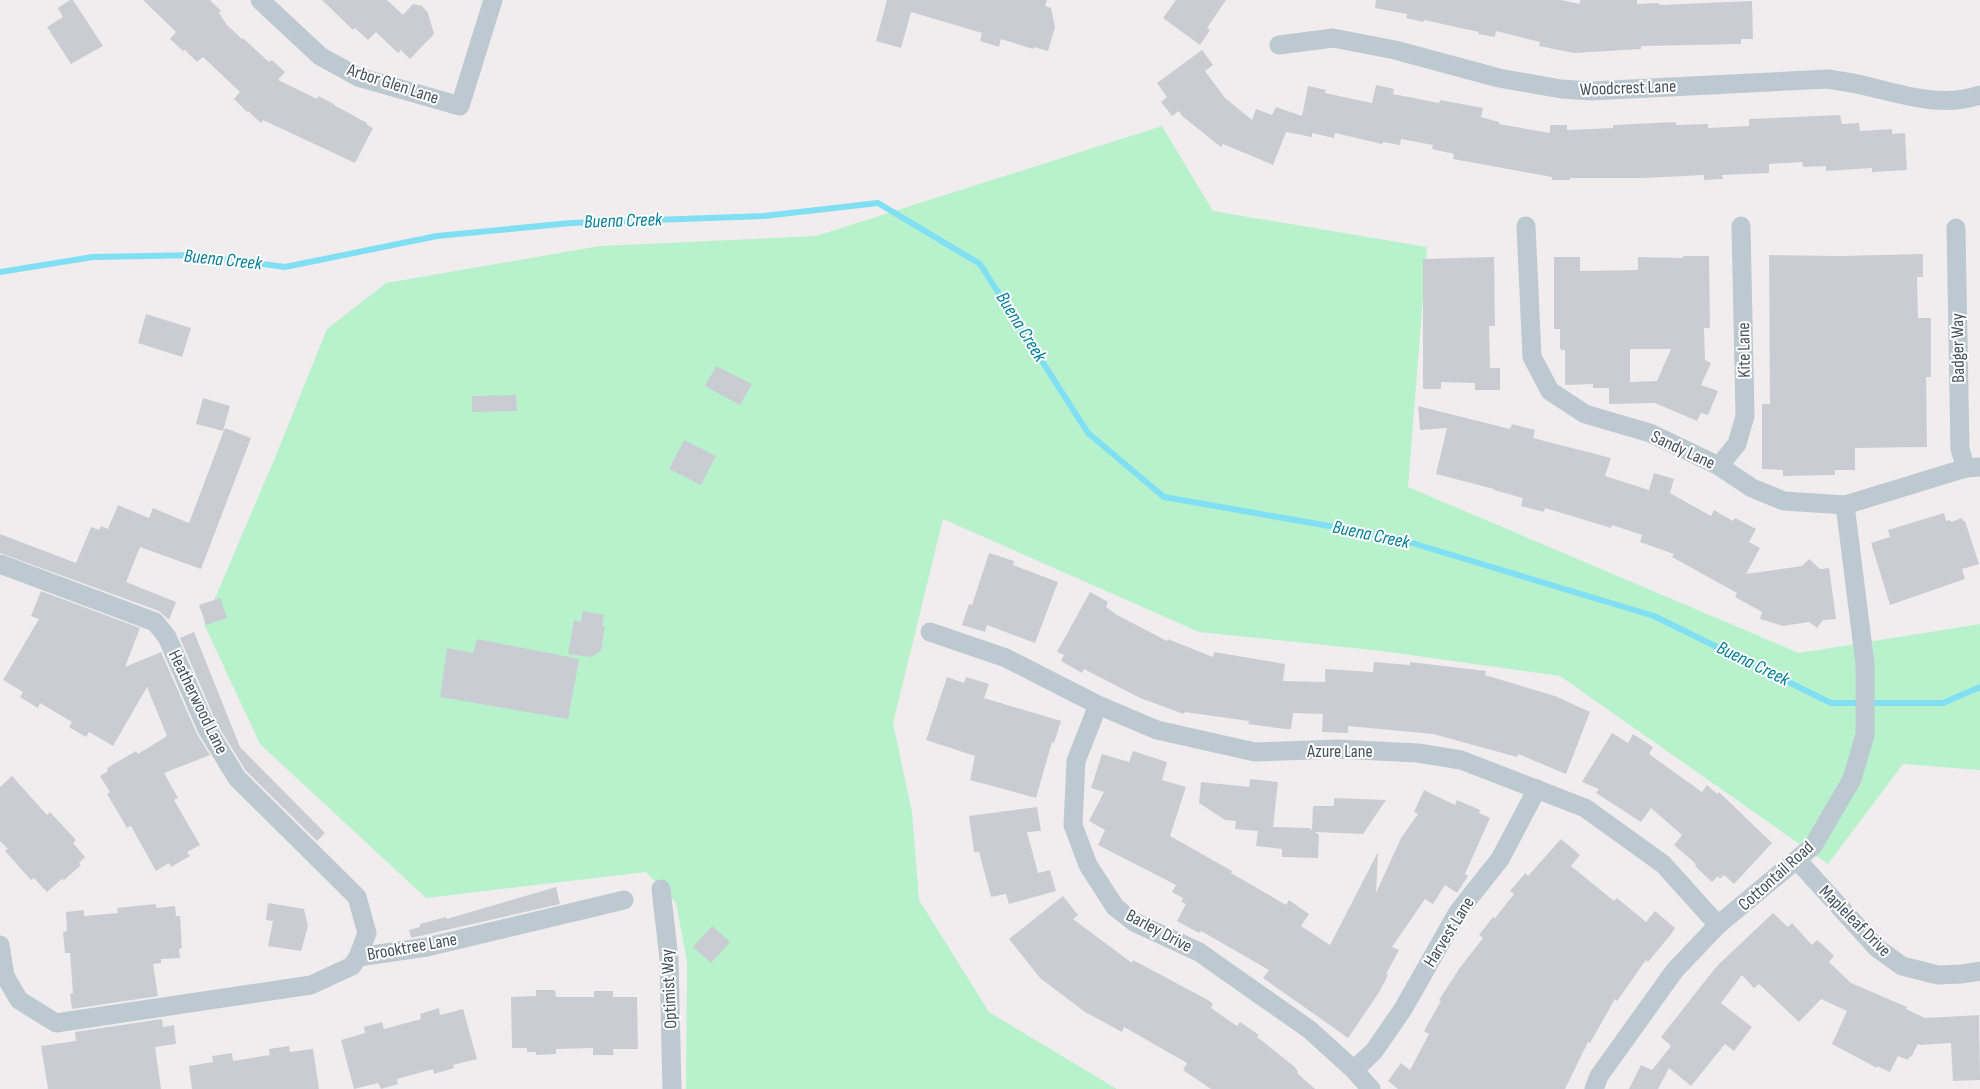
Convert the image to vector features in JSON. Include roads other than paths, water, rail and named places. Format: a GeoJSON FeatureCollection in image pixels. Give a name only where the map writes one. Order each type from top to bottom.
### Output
{"type":"FeatureCollection","features":[{"type":"Feature","properties":{"kind":"street","name":"Arbor Glen Lane"},"geometry":{"type":"LineString","coordinates":[[260,0],[320,56],[358,77],[460,106],[493,0]]}},
{"type":"Feature","properties":{"kind":"street","name":"Woodcrest Lane"},"geometry":{"type":"LineString","coordinates":[[1279,45],[1332,38],[1395,50],[1499,78],[1571,90],[1591,91],[1828,79],[1864,85],[1922,100],[1953,101],[1980,95]]}},
{"type":"Feature","properties":{"kind":"street","name":"Sandy Lane"},"geometry":{"type":"LineString","coordinates":[[1526,226],[1532,357],[1550,391],[1585,414],[1650,433],[1719,466],[1752,488],[1784,501],[1845,505],[1973,467]]}},
{"type":"Feature","properties":{"kind":"street","name":"Kite Lane"},"geometry":{"type":"LineString","coordinates":[[1719,466],[1737,444],[1745,416],[1741,226]]}},
{"type":"Feature","properties":{"kind":"street","name":"Badger Way"},"geometry":{"type":"LineString","coordinates":[[1956,228],[1960,449],[1973,467]]}},
{"type":"Feature","properties":{"kind":"street","name":"Cottontail Road"},"geometry":{"type":"LineString","coordinates":[[1594,1089],[1600,1076],[1675,970],[1718,926],[1813,846],[1852,779],[1865,735],[1865,664],[1845,505]]}},
{"type":"Feature","properties":{"kind":"street","name":"Heatherwood Lane"},"geometry":{"type":"LineString","coordinates":[[0,564],[156,622],[167,637],[207,729],[236,778],[357,897],[367,933],[358,957]]}},
{"type":"Feature","properties":{"kind":"street","name":"Azure Lane"},"geometry":{"type":"LineString","coordinates":[[930,632],[1006,658],[1098,705],[1157,730],[1255,752],[1337,749],[1418,753],[1461,760],[1585,808],[1663,864],[1718,926]]}},
{"type":"Feature","properties":{"kind":"street","name":"Barley Drive"},"geometry":{"type":"LineString","coordinates":[[1098,705],[1076,761],[1073,825],[1088,865],[1115,907],[1134,922],[1199,952],[1310,1030],[1354,1070],[1370,1089]]}},
{"type":"Feature","properties":{"kind":"street","name":"Harvest Lane"},"geometry":{"type":"LineString","coordinates":[[1354,1070],[1374,1051],[1404,1009],[1458,912],[1500,859],[1537,789]]}},
{"type":"Feature","properties":{"kind":"street","name":"Mapleleaf Drive"},"geometry":{"type":"LineString","coordinates":[[1797,860],[1877,948],[1902,966],[1938,975],[1980,971]]}},
{"type":"Feature","properties":{"kind":"street","name":"Optimist Way"},"geometry":{"type":"LineString","coordinates":[[660,889],[669,960],[672,1089]]}},
{"type":"Feature","properties":{"kind":"street","name":"Brooktree Lane"},"geometry":{"type":"LineString","coordinates":[[1,949],[6,976],[19,1000],[56,1023],[311,984],[352,966],[358,957],[427,947],[624,900]]}},
{"type":"Feature","properties":{"kind":"street"},"geometry":{"type":"LineString","coordinates":[[0,975],[1,949]]}},
{"type":"Feature","properties":{"kind":"waterway","name":"Buena Creek"},"geometry":{"type":"LineString","coordinates":[[0,272],[93,257],[199,255],[285,267],[437,236],[571,223],[764,216],[878,203],[980,264],[1088,433],[1164,497],[1392,537],[1654,616],[1831,703],[1943,703],[1980,687]]}}]}
